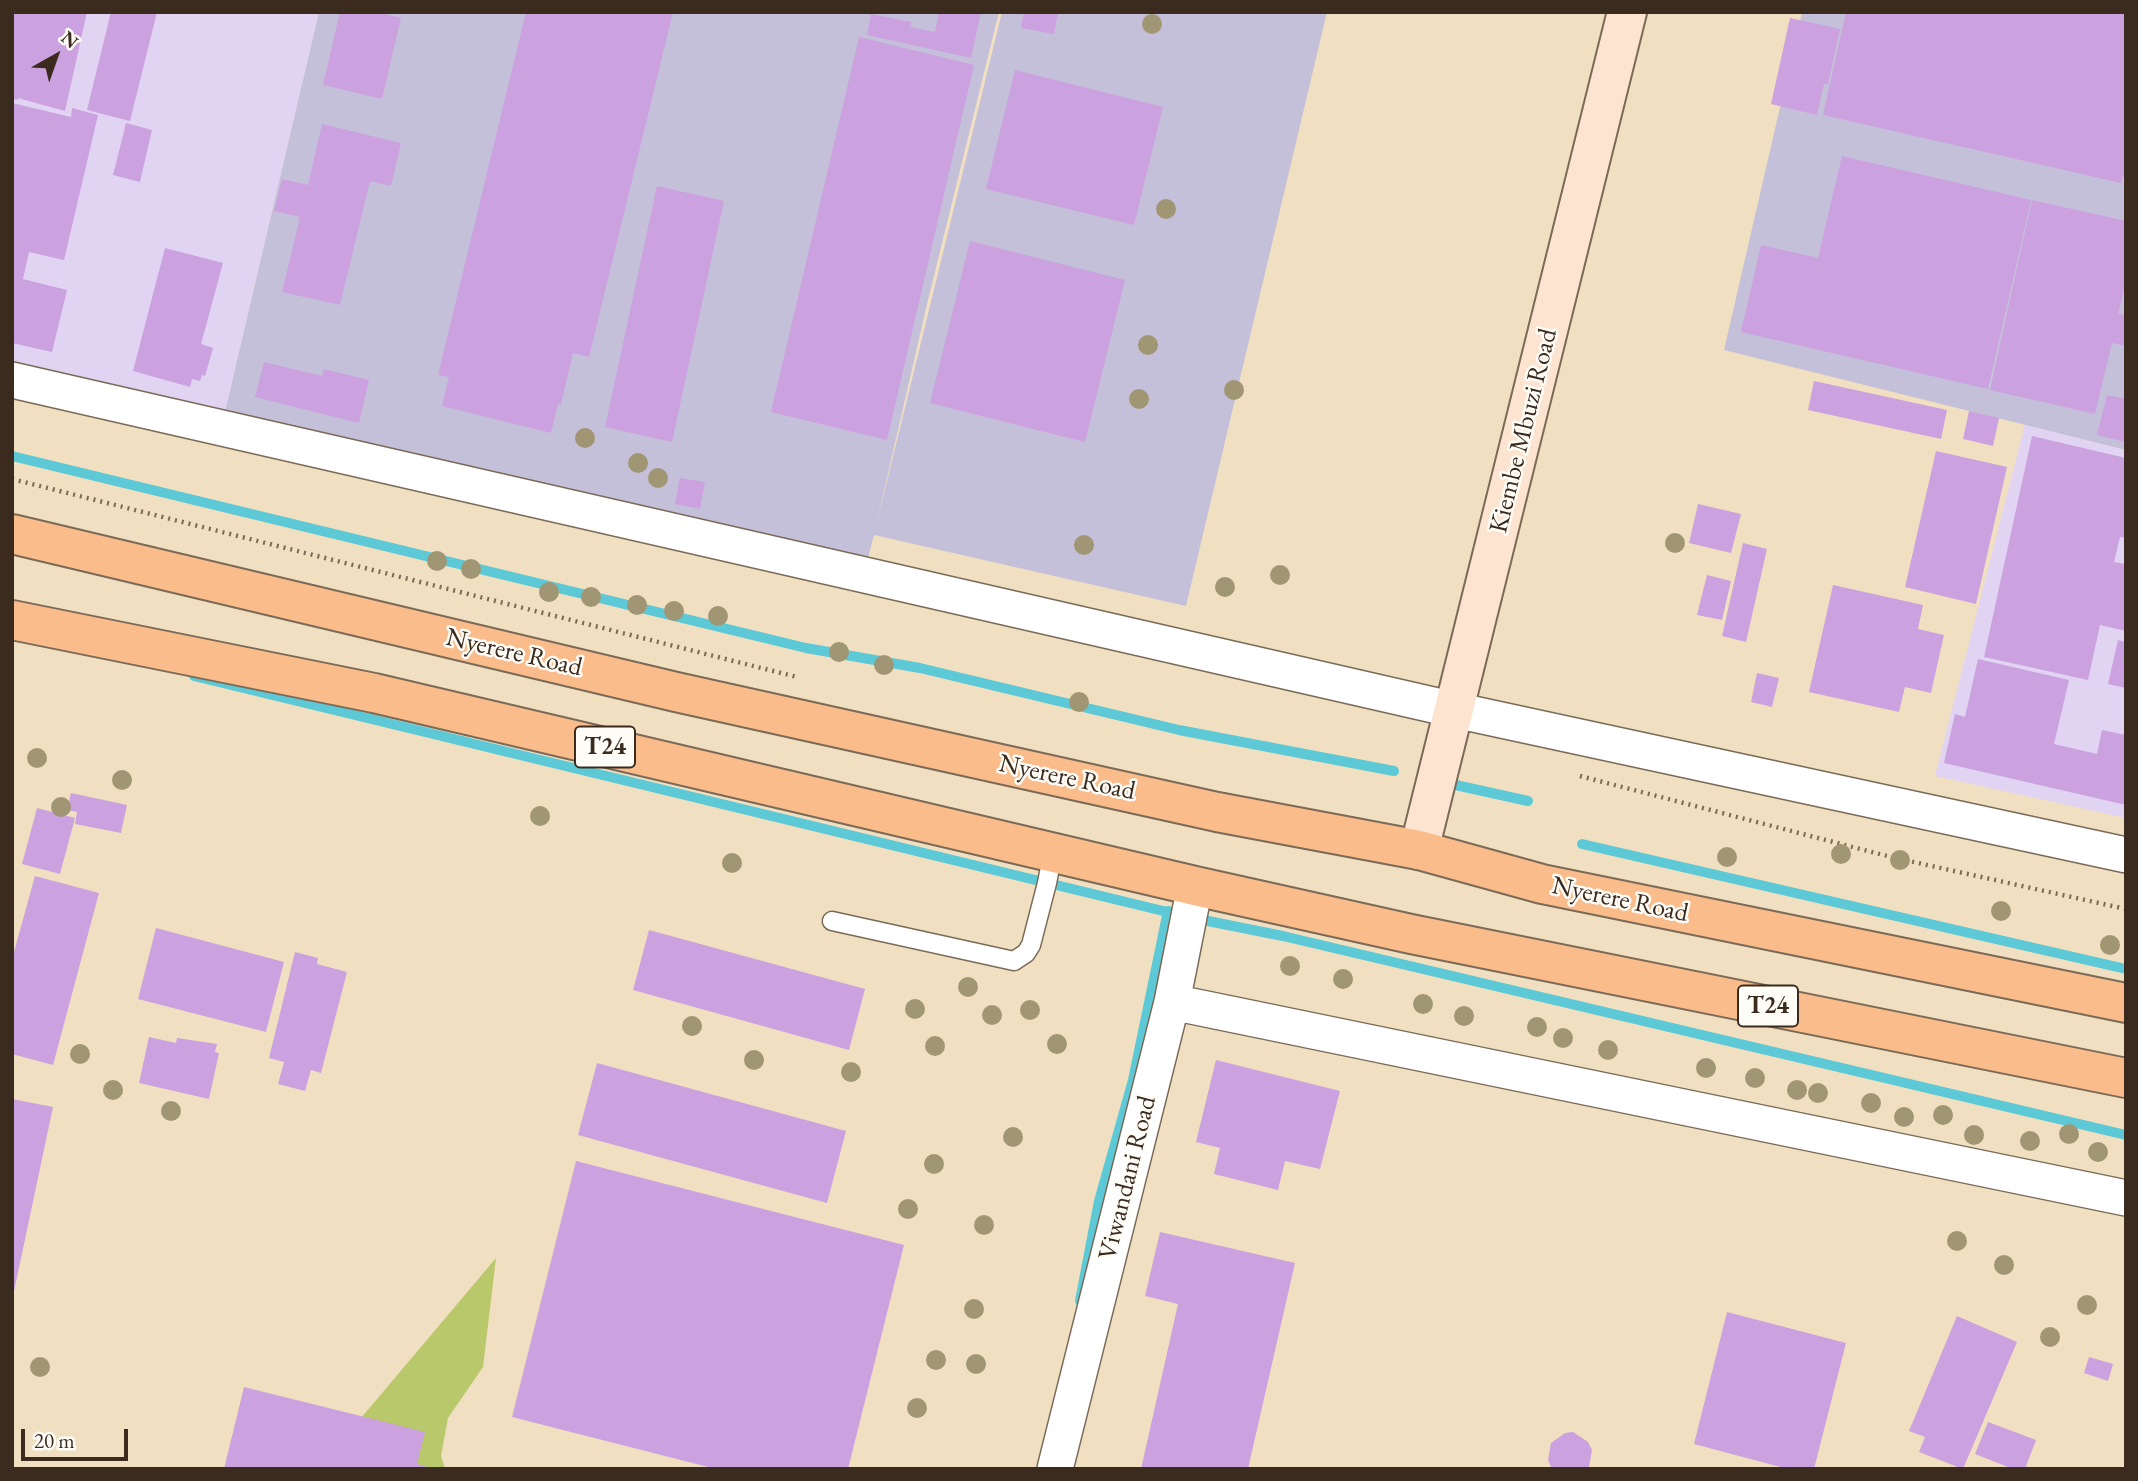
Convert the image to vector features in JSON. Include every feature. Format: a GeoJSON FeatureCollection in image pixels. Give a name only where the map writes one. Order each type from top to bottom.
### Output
{"type":"FeatureCollection","features":[{"type":"Feature","properties":{"kind":"highway","name":"Nyerere Road"},"geometry":{"type":"LineString","coordinates":[[12,534],[676,692],[1217,812],[1419,849],[1542,884],[2126,1003]]}},
{"type":"Feature","properties":{"kind":"highway","name":"T24"},"geometry":{"type":"LineString","coordinates":[[12,620],[374,693],[1195,886],[1437,939],[2126,1077]]}},
{"type":"Feature","properties":{"kind":"main road","name":"Kiembe Mbuzi Road"},"geometry":{"type":"LineString","coordinates":[[1419,849],[1627,12]]}},
{"type":"Feature","properties":{"kind":"street"},"geometry":{"type":"LineString","coordinates":[[12,380],[1455,710],[2126,855]]}},
{"type":"Feature","properties":{"kind":"street","name":"Viwandani Road"},"geometry":{"type":"LineString","coordinates":[[1055,1469],[1172,1002],[1195,886]]}},
{"type":"Feature","properties":{"kind":"street"},"geometry":{"type":"LineString","coordinates":[[1172,1002],[2126,1198]]}},
{"type":"Feature","properties":{"kind":"lane"},"geometry":{"type":"LineString","coordinates":[[832,921],[1014,961],[1026,953],[1031,945],[1053,852]]}},
{"type":"Feature","properties":{"kind":"path"},"geometry":{"type":"LineString","coordinates":[[1569,774],[1891,857],[2126,909]]}},
{"type":"Feature","properties":{"kind":"shaded area"},"geometry":{"type":"Polygon","coordinates":[[[12,12],[319,12],[224,416],[12,364],[12,12]]]}},
{"type":"Feature","properties":{"kind":"shaded area"},"geometry":{"type":"Polygon","coordinates":[[[319,12],[999,12],[875,530],[1002,12],[1327,12],[1186,606],[874,535],[865,569],[224,416],[319,12]]]}},
{"type":"Feature","properties":{"kind":"shaded area"},"geometry":{"type":"Polygon","coordinates":[[[1802,12],[2126,12],[2126,450],[1724,350],[1802,12]]]}},
{"type":"Feature","properties":{"kind":"shaded area"},"geometry":{"type":"Polygon","coordinates":[[[2025,424],[2126,450],[2126,818],[1935,776],[2025,424]]]}},
{"type":"Feature","properties":{"kind":"green space"},"geometry":{"type":"Polygon","coordinates":[[[496,1258],[483,1367],[448,1418],[441,1456],[445,1469],[318,1469],[496,1258]]]}},
{"type":"Feature","properties":{"kind":"building"},"geometry":{"type":"Polygon","coordinates":[[[12,12],[87,12],[65,111],[18,98],[12,99],[12,12]]]}},
{"type":"Feature","properties":{"kind":"building"},"geometry":{"type":"Polygon","coordinates":[[[111,12],[157,12],[130,121],[87,110],[111,12]]]}},
{"type":"Feature","properties":{"kind":"building"},"geometry":{"type":"Polygon","coordinates":[[[340,12],[377,12],[401,18],[382,99],[323,85],[340,12]]]}},
{"type":"Feature","properties":{"kind":"building"},"geometry":{"type":"Polygon","coordinates":[[[526,12],[673,12],[589,357],[573,353],[551,433],[442,406],[449,377],[438,375],[526,12]]]}},
{"type":"Feature","properties":{"kind":"building"},"geometry":{"type":"Polygon","coordinates":[[[939,12],[981,12],[971,58],[867,35],[871,14],[911,22],[910,27],[935,32],[939,12]]]}},
{"type":"Feature","properties":{"kind":"building"},"geometry":{"type":"Polygon","coordinates":[[[1024,12],[1058,12],[1054,34],[1021,28],[1024,12]]]}},
{"type":"Feature","properties":{"kind":"building"},"geometry":{"type":"Polygon","coordinates":[[[1846,12],[2126,12],[2126,168],[2121,183],[1823,115],[1846,12]]]}},
{"type":"Feature","properties":{"kind":"building"},"geometry":{"type":"Polygon","coordinates":[[[1790,18],[1840,29],[1828,84],[1824,84],[1817,115],[1771,104],[1790,18]]]}},
{"type":"Feature","properties":{"kind":"building"},"geometry":{"type":"Polygon","coordinates":[[[859,37],[974,65],[887,440],[771,412],[859,37]]]}},
{"type":"Feature","properties":{"kind":"building"},"geometry":{"type":"Polygon","coordinates":[[[1015,70],[1163,107],[1134,225],[986,189],[1015,70]]]}},
{"type":"Feature","properties":{"kind":"building"},"geometry":{"type":"Polygon","coordinates":[[[12,103],[71,117],[72,108],[98,115],[64,260],[29,252],[23,279],[67,290],[52,352],[12,343],[12,103]]]}},
{"type":"Feature","properties":{"kind":"building"},"geometry":{"type":"Polygon","coordinates":[[[126,123],[152,130],[140,182],[113,175],[126,123]]]}},
{"type":"Feature","properties":{"kind":"building"},"geometry":{"type":"Polygon","coordinates":[[[322,124],[401,143],[391,186],[370,181],[340,305],[282,292],[300,217],[274,211],[282,179],[308,185],[322,124]]]}},
{"type":"Feature","properties":{"kind":"building"},"geometry":{"type":"Polygon","coordinates":[[[1842,156],[2031,200],[1988,389],[1741,332],[1761,245],[1818,258],[1842,156]]]}},
{"type":"Feature","properties":{"kind":"building"},"geometry":{"type":"Polygon","coordinates":[[[657,186],[724,201],[672,442],[605,427],[657,186]]]}},
{"type":"Feature","properties":{"kind":"building"},"geometry":{"type":"Polygon","coordinates":[[[2032,200],[2126,221],[2126,281],[2118,314],[2126,315],[2126,346],[2112,343],[2095,414],[1990,390],[2032,200]]]}},
{"type":"Feature","properties":{"kind":"building"},"geometry":{"type":"Polygon","coordinates":[[[970,241],[1125,280],[1085,442],[930,403],[970,241]]]}},
{"type":"Feature","properties":{"kind":"building"},"geometry":{"type":"Polygon","coordinates":[[[165,248],[223,263],[201,344],[213,348],[205,376],[202,375],[200,381],[192,379],[190,387],[133,371],[165,248]]]}},
{"type":"Feature","properties":{"kind":"building"},"geometry":{"type":"Polygon","coordinates":[[[264,362],[322,376],[324,369],[369,380],[359,423],[255,397],[264,362]]]}},
{"type":"Feature","properties":{"kind":"building"},"geometry":{"type":"Polygon","coordinates":[[[1814,381],[1947,410],[1941,439],[1808,410],[1814,381]]]}},
{"type":"Feature","properties":{"kind":"building"},"geometry":{"type":"Polygon","coordinates":[[[2107,395],[2126,399],[2126,442],[2097,435],[2107,395]]]}},
{"type":"Feature","properties":{"kind":"building"},"geometry":{"type":"Polygon","coordinates":[[[1969,411],[1999,418],[1993,446],[1963,439],[1969,411]]]}},
{"type":"Feature","properties":{"kind":"building"},"geometry":{"type":"Polygon","coordinates":[[[2032,436],[2126,458],[2126,538],[2120,537],[2114,562],[2126,564],[2126,631],[2100,625],[2088,680],[1984,657],[2032,436]]]}},
{"type":"Feature","properties":{"kind":"building"},"geometry":{"type":"Polygon","coordinates":[[[1936,451],[2007,467],[1976,604],[1905,587],[1936,451]]]}},
{"type":"Feature","properties":{"kind":"building"},"geometry":{"type":"Polygon","coordinates":[[[680,478],[705,482],[700,509],[675,504],[680,478]]]}},
{"type":"Feature","properties":{"kind":"building"},"geometry":{"type":"Polygon","coordinates":[[[1698,504],[1741,514],[1731,553],[1689,543],[1698,504]]]}},
{"type":"Feature","properties":{"kind":"building"},"geometry":{"type":"Polygon","coordinates":[[[1743,543],[1767,549],[1746,642],[1722,636],[1743,543]]]}},
{"type":"Feature","properties":{"kind":"building"},"geometry":{"type":"Polygon","coordinates":[[[1707,575],[1731,581],[1722,620],[1697,615],[1707,575]]]}},
{"type":"Feature","properties":{"kind":"building"},"geometry":{"type":"Polygon","coordinates":[[[1833,585],[1923,605],[1918,629],[1944,635],[1931,693],[1905,687],[1899,712],[1809,692],[1833,585]]]}},
{"type":"Feature","properties":{"kind":"building"},"geometry":{"type":"Polygon","coordinates":[[[2118,640],[2126,642],[2126,688],[2108,684],[2118,640]]]}},
{"type":"Feature","properties":{"kind":"building"},"geometry":{"type":"Polygon","coordinates":[[[1978,659],[2069,680],[2054,744],[2097,754],[2102,730],[2126,735],[2126,805],[1944,763],[1955,714],[1965,717],[1978,659]]]}},
{"type":"Feature","properties":{"kind":"building"},"geometry":{"type":"Polygon","coordinates":[[[1757,673],[1779,678],[1772,707],[1751,702],[1757,673]]]}},
{"type":"Feature","properties":{"kind":"building"},"geometry":{"type":"Polygon","coordinates":[[[71,793],[127,805],[121,833],[75,824],[77,812],[67,810],[71,793]]]}},
{"type":"Feature","properties":{"kind":"building"},"geometry":{"type":"Polygon","coordinates":[[[37,808],[75,818],[60,874],[22,864],[37,808]]]}},
{"type":"Feature","properties":{"kind":"building"},"geometry":{"type":"Polygon","coordinates":[[[35,876],[99,893],[53,1065],[12,1054],[12,959],[35,876]]]}},
{"type":"Feature","properties":{"kind":"building"},"geometry":{"type":"Polygon","coordinates":[[[156,928],[284,962],[266,1032],[138,999],[156,928]]]}},
{"type":"Feature","properties":{"kind":"building"},"geometry":{"type":"Polygon","coordinates":[[[649,930],[865,989],[849,1050],[633,990],[649,930]]]}},
{"type":"Feature","properties":{"kind":"building"},"geometry":{"type":"Polygon","coordinates":[[[295,952],[318,958],[317,964],[347,972],[321,1073],[311,1070],[305,1091],[278,1084],[284,1062],[269,1058],[295,952]]]}},
{"type":"Feature","properties":{"kind":"building"},"geometry":{"type":"Polygon","coordinates":[[[149,1037],[176,1043],[177,1038],[217,1044],[215,1052],[219,1053],[209,1099],[139,1083],[149,1037]]]}},
{"type":"Feature","properties":{"kind":"building"},"geometry":{"type":"Polygon","coordinates":[[[1216,1060],[1340,1091],[1320,1169],[1285,1161],[1278,1190],[1214,1174],[1220,1148],[1196,1142],[1216,1060]]]}},
{"type":"Feature","properties":{"kind":"building"},"geometry":{"type":"Polygon","coordinates":[[[597,1063],[846,1131],[827,1203],[578,1135],[597,1063]]]}},
{"type":"Feature","properties":{"kind":"building"},"geometry":{"type":"Polygon","coordinates":[[[12,1099],[53,1107],[13,1296],[12,1296],[12,1099]]]}},
{"type":"Feature","properties":{"kind":"building"},"geometry":{"type":"Polygon","coordinates":[[[576,1161],[904,1245],[848,1469],[716,1469],[512,1417],[576,1161]]]}},
{"type":"Feature","properties":{"kind":"building"},"geometry":{"type":"Polygon","coordinates":[[[1160,1232],[1295,1263],[1248,1469],[1141,1469],[1178,1304],[1145,1296],[1160,1232]]]}},
{"type":"Feature","properties":{"kind":"building"},"geometry":{"type":"Polygon","coordinates":[[[1727,1312],[1846,1343],[1814,1469],[1788,1469],[1694,1444],[1727,1312]]]}},
{"type":"Feature","properties":{"kind":"building"},"geometry":{"type":"Polygon","coordinates":[[[1957,1316],[2017,1342],[1963,1469],[1919,1452],[1925,1437],[1909,1431],[1957,1316]]]}},
{"type":"Feature","properties":{"kind":"building"},"geometry":{"type":"Polygon","coordinates":[[[2089,1357],[2113,1364],[2108,1381],[2084,1373],[2089,1357]]]}},
{"type":"Feature","properties":{"kind":"building"},"geometry":{"type":"Polygon","coordinates":[[[244,1387],[425,1432],[417,1464],[434,1469],[224,1469],[244,1387]]]}},
{"type":"Feature","properties":{"kind":"building"},"geometry":{"type":"Polygon","coordinates":[[[1988,1422],[2036,1440],[2025,1469],[2013,1469],[1975,1454],[1988,1422]]]}},
{"type":"Feature","properties":{"kind":"building"},"geometry":{"type":"Polygon","coordinates":[[[1573,1432],[1588,1442],[1592,1450],[1589,1467],[1552,1469],[1548,1460],[1551,1443],[1565,1433],[1573,1432]]]}},
{"type":"Feature","properties":{"kind":"waterway"},"geometry":{"type":"LineString","coordinates":[[12,456],[806,648],[920,668],[1179,730],[1394,771]]}},
{"type":"Feature","properties":{"kind":"waterway"},"geometry":{"type":"LineString","coordinates":[[194,676],[1188,917],[1283,936],[2126,1135]]}},
{"type":"Feature","properties":{"kind":"waterway"},"geometry":{"type":"LineString","coordinates":[[1442,782],[1528,801]]}},
{"type":"Feature","properties":{"kind":"waterway"},"geometry":{"type":"LineString","coordinates":[[1582,844],[2126,969]]}},
{"type":"Feature","properties":{"kind":"waterway"},"geometry":{"type":"LineString","coordinates":[[1080,1301],[1099,1201],[1133,1080],[1168,911]]}}]}
